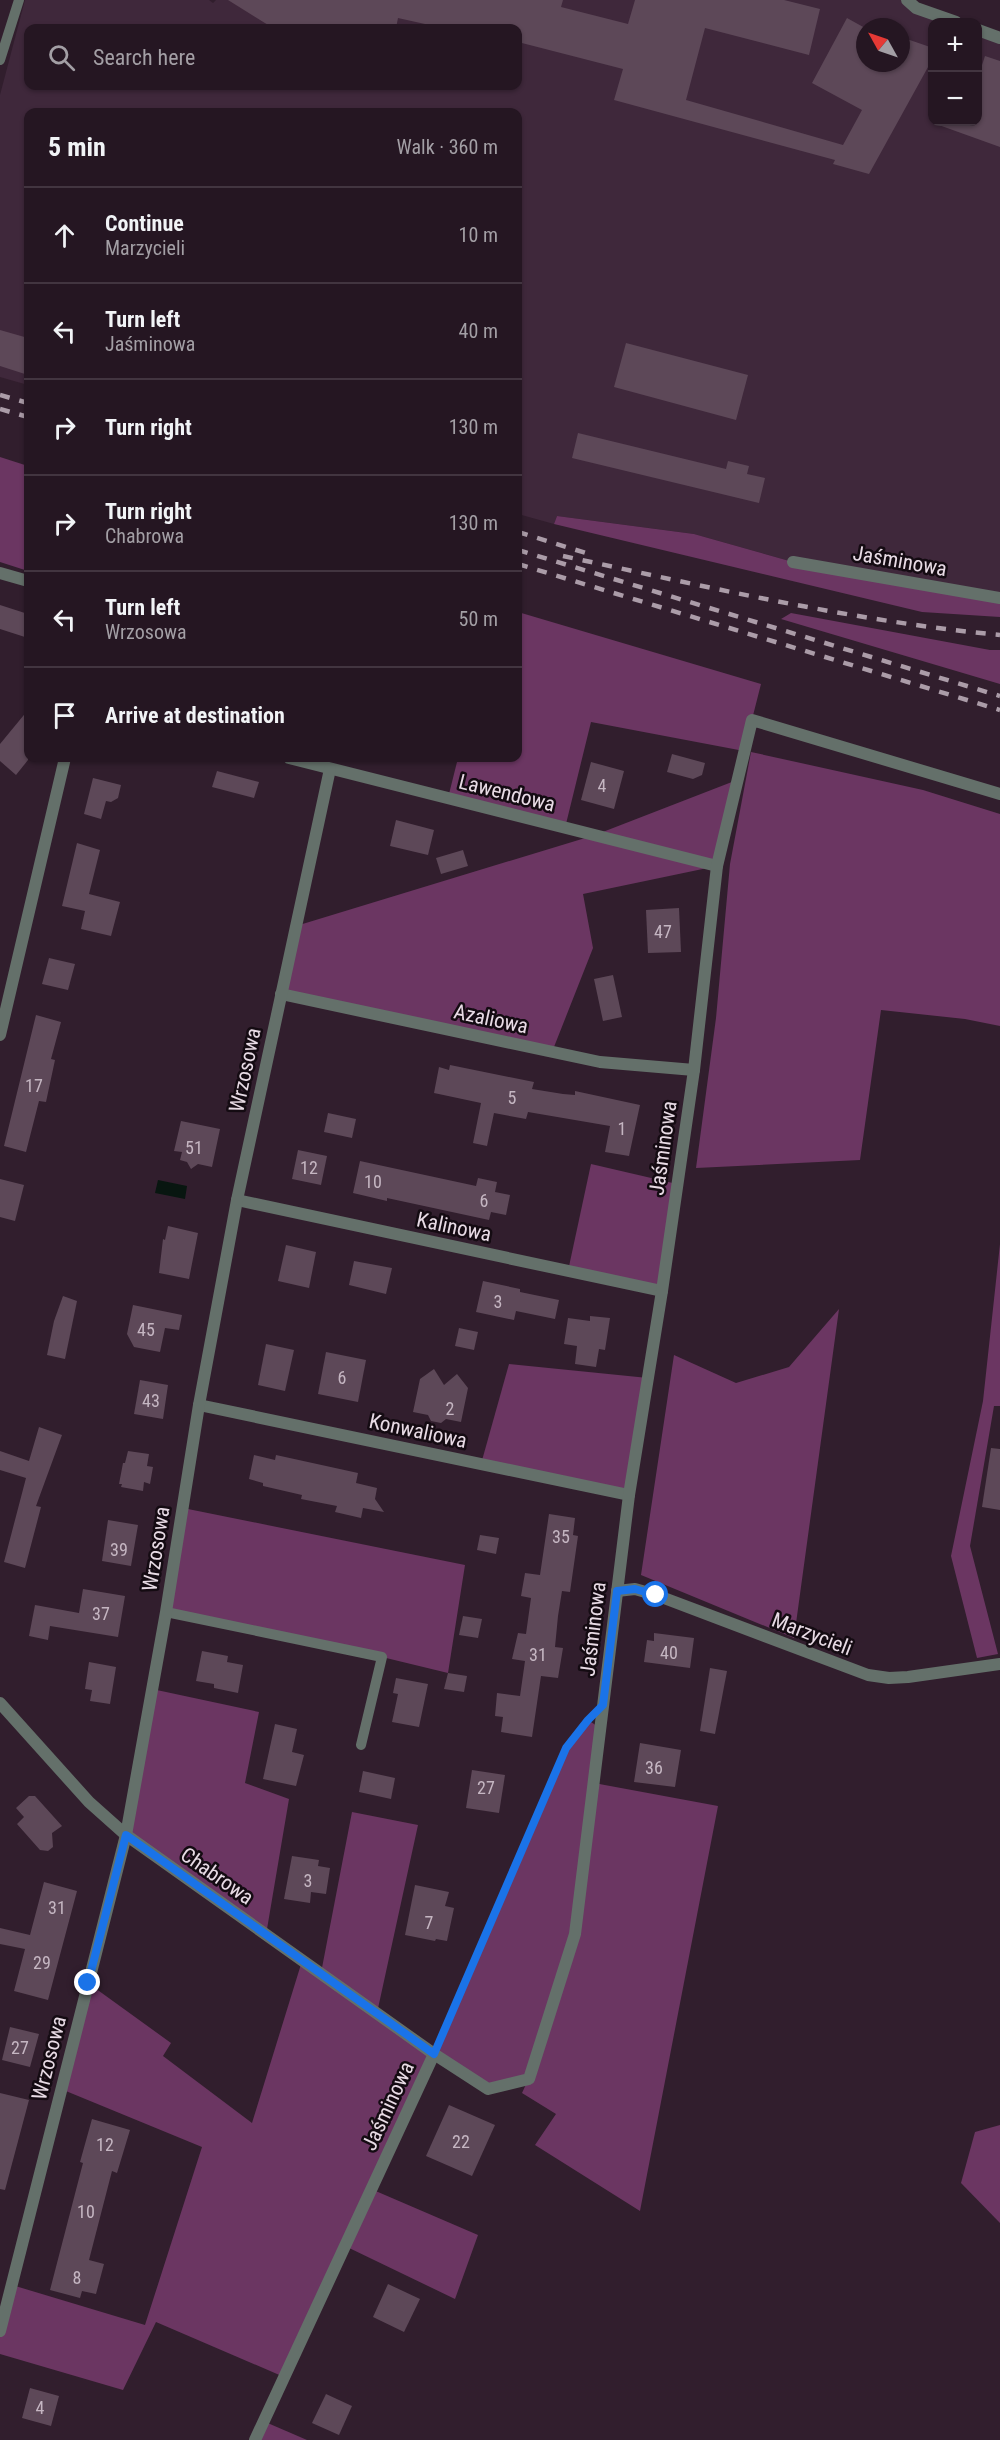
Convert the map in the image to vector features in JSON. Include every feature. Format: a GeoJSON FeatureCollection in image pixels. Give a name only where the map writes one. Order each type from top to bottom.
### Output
{"type":"FeatureCollection","features":[{"type":"Feature","properties":{"kind":"street"},"geometry":{"type":"LineString","coordinates":[[907,0],[916,8],[945,18]]}},
{"type":"Feature","properties":{"kind":"street"},"geometry":{"type":"LineString","coordinates":[[982,31],[1000,38]]}},
{"type":"Feature","properties":{"kind":"street","name":"Jaśminowa"},"geometry":{"type":"LineString","coordinates":[[794,562],[1000,598]]}},
{"type":"Feature","properties":{"kind":"street"},"geometry":{"type":"LineString","coordinates":[[0,573],[24,580]]}},
{"type":"Feature","properties":{"kind":"street","name":"Jaśminowa"},"geometry":{"type":"LineString","coordinates":[[255,2440],[434,2054],[488,2089],[529,2079],[575,1934],[629,1495],[694,1070],[717,866],[752,720],[1000,794]]}},
{"type":"Feature","properties":{"kind":"street"},"geometry":{"type":"LineString","coordinates":[[0,1035],[64,762]]}},
{"type":"Feature","properties":{"kind":"street","name":"Lawendowa"},"geometry":{"type":"LineString","coordinates":[[304,762],[717,866]]}},
{"type":"Feature","properties":{"kind":"street","name":"Wrzosowa"},"geometry":{"type":"LineString","coordinates":[[0,2331],[126,1835],[166,1612],[199,1405],[237,1200],[330,769]]}},
{"type":"Feature","properties":{"kind":"street","name":"Azaliowa"},"geometry":{"type":"LineString","coordinates":[[281,994],[600,1062],[694,1070]]}},
{"type":"Feature","properties":{"kind":"street","name":"Kalinowa"},"geometry":{"type":"LineString","coordinates":[[237,1200],[662,1291]]}},
{"type":"Feature","properties":{"kind":"street","name":"Konwaliowa"},"geometry":{"type":"LineString","coordinates":[[199,1405],[629,1495]]}},
{"type":"Feature","properties":{"kind":"street","name":"Marzycieli"},"geometry":{"type":"LineString","coordinates":[[617,1591],[635,1589],[656,1595],[868,1675],[889,1678],[908,1677],[1000,1664]]}},
{"type":"Feature","properties":{"kind":"street","name":"Chabrowa"},"geometry":{"type":"LineString","coordinates":[[0,1703],[89,1802],[126,1835],[434,2054]]}},
{"type":"Feature","properties":{"kind":"lane"},"geometry":{"type":"LineString","coordinates":[[0,60],[19,0]]}},
{"type":"Feature","properties":{"kind":"lane"},"geometry":{"type":"LineString","coordinates":[[166,1612],[382,1657],[361,1745]]}},
{"type":"Feature","properties":{"kind":"path"},"geometry":{"type":"LineString","coordinates":[[434,2054],[566,1748],[603,1705]]}},
{"type":"Feature","properties":{"kind":"shaded area"},"geometry":{"type":"Polygon","coordinates":[[[25,0],[209,0],[213,3],[216,0],[907,0],[947,18],[928,18],[928,126],[982,126],[982,31],[1000,38],[1000,598],[793,562],[694,534],[557,516],[554,524],[522,515],[522,108],[24,108],[24,384],[0,377],[0,95],[25,0]]]}},
{"type":"Feature","properties":{"kind":"shaded area"},"geometry":{"type":"Polygon","coordinates":[[[0,457],[24,465],[24,570],[0,562],[0,457]]]}},
{"type":"Feature","properties":{"kind":"shaded area"},"geometry":{"type":"Polygon","coordinates":[[[557,516],[694,534],[793,562],[1000,598],[1000,617],[922,612],[554,524],[557,516]]]}},
{"type":"Feature","properties":{"kind":"shaded area"},"geometry":{"type":"Polygon","coordinates":[[[522,613],[761,684],[744,751],[591,722],[565,828],[448,798],[457,762],[522,762],[522,613]]]}},
{"type":"Feature","properties":{"kind":"shaded area"},"geometry":{"type":"Polygon","coordinates":[[[791,613],[1000,650],[1000,684],[781,619],[791,613]]]}},
{"type":"Feature","properties":{"kind":"shaded area"},"geometry":{"type":"Polygon","coordinates":[[[751,752],[923,790],[1000,814],[1000,1026],[965,1019],[881,1010],[860,1160],[696,1168],[716,1018],[730,864],[751,752]]]}},
{"type":"Feature","properties":{"kind":"shaded area"},"geometry":{"type":"Polygon","coordinates":[[[737,780],[717,866],[583,894],[593,948],[552,1052],[281,994],[296,926],[595,835],[737,780]]]}},
{"type":"Feature","properties":{"kind":"shaded area"},"geometry":{"type":"Polygon","coordinates":[[[591,1164],[677,1184],[662,1291],[568,1271],[591,1164]]]}},
{"type":"Feature","properties":{"kind":"shaded area"},"geometry":{"type":"Polygon","coordinates":[[[158,1180],[187,1186],[185,1199],[155,1193],[158,1180]]]}},
{"type":"Feature","properties":{"kind":"shaded area"},"geometry":{"type":"Polygon","coordinates":[[[1000,1244],[1000,1406],[994,1406],[970,1546],[998,1654],[977,1658],[951,1556],[983,1401],[1000,1244]]]}},
{"type":"Feature","properties":{"kind":"shaded area"},"geometry":{"type":"Polygon","coordinates":[[[839,1309],[794,1638],[641,1575],[674,1355],[736,1383],[789,1367],[839,1309]]]}},
{"type":"Feature","properties":{"kind":"shaded area"},"geometry":{"type":"Polygon","coordinates":[[[509,1364],[648,1378],[629,1495],[481,1464],[509,1364]]]}},
{"type":"Feature","properties":{"kind":"shaded area"},"geometry":{"type":"Polygon","coordinates":[[[183,1508],[465,1565],[448,1673],[166,1612],[183,1508]]]}},
{"type":"Feature","properties":{"kind":"shaded area"},"geometry":{"type":"Polygon","coordinates":[[[152,1689],[259,1712],[245,1783],[289,1799],[266,1935],[126,1835],[152,1689]]]}},
{"type":"Feature","properties":{"kind":"shaded area"},"geometry":{"type":"Polygon","coordinates":[[[588,1720],[600,1728],[594,1783],[718,1806],[640,2211],[535,2145],[556,2114],[522,2093],[528,2080],[488,2089],[434,2054],[566,1748],[588,1720]]]}},
{"type":"Feature","properties":{"kind":"shaded area"},"geometry":{"type":"Polygon","coordinates":[[[352,1812],[418,1825],[377,2013],[434,2054],[371,2189],[478,2235],[455,2299],[345,2246],[284,2377],[156,2322],[123,2390],[0,2354],[0,2331],[12,2285],[145,2325],[202,2147],[61,2089],[88,1983],[171,2043],[163,2056],[252,2123],[302,1961],[321,1973],[352,1812]]]}},
{"type":"Feature","properties":{"kind":"shaded area"},"geometry":{"type":"Polygon","coordinates":[[[1000,2125],[1000,2223],[961,2183],[975,2132],[1000,2125]]]}},
{"type":"Feature","properties":{"kind":"shaded area"},"geometry":{"type":"Polygon","coordinates":[[[263,2421],[307,2440],[255,2440],[263,2421]]]}},
{"type":"Feature","properties":{"kind":"building"},"geometry":{"type":"Polygon","coordinates":[[[228,0],[563,0],[561,7],[628,24],[635,0],[784,0],[820,9],[809,55],[705,28],[686,100],[843,145],[862,110],[812,83],[847,18],[856,23],[856,72],[910,72],[910,40],[928,46],[928,67],[869,174],[833,164],[835,160],[614,100],[623,69],[522,43],[522,24],[425,24],[398,18],[397,24],[267,24],[228,0]]]}},
{"type":"Feature","properties":{"kind":"building"},"geometry":{"type":"Polygon","coordinates":[[[985,56],[1000,61],[1000,147],[942,126],[982,126],[982,65],[985,56]]]}},
{"type":"Feature","properties":{"kind":"building"},"geometry":{"type":"Polygon","coordinates":[[[0,330],[24,337],[24,374],[0,366],[0,330]]]}},
{"type":"Feature","properties":{"kind":"building"},"geometry":{"type":"Polygon","coordinates":[[[626,343],[748,375],[736,420],[614,387],[626,343]]]}},
{"type":"Feature","properties":{"kind":"building"},"geometry":{"type":"Polygon","coordinates":[[[578,433],[726,469],[728,461],[749,466],[747,474],[765,478],[759,503],[572,458],[578,433]]]}},
{"type":"Feature","properties":{"kind":"building"},"geometry":{"type":"Polygon","coordinates":[[[0,605],[24,613],[24,637],[0,629],[0,605]]]}},
{"type":"Feature","properties":{"kind":"building"},"geometry":{"type":"Polygon","coordinates":[[[24,715],[24,762],[26,762],[16,775],[0,761],[0,744],[24,715]]]}},
{"type":"Feature","properties":{"kind":"building"},"geometry":{"type":"Polygon","coordinates":[[[672,754],[705,763],[702,775],[693,779],[667,772],[672,754]]]}},
{"type":"Feature","properties":{"kind":"building"},"geometry":{"type":"Polygon","coordinates":[[[591,762],[624,771],[614,809],[581,800],[591,762]]]}},
{"type":"Feature","properties":{"kind":"building"},"geometry":{"type":"Polygon","coordinates":[[[217,771],[259,782],[254,798],[212,787],[217,771]]]}},
{"type":"Feature","properties":{"kind":"building"},"geometry":{"type":"Polygon","coordinates":[[[93,778],[121,785],[118,798],[111,802],[106,801],[101,819],[84,814],[93,778]]]}},
{"type":"Feature","properties":{"kind":"building"},"geometry":{"type":"Polygon","coordinates":[[[396,820],[434,830],[428,855],[390,846],[396,820]]]}},
{"type":"Feature","properties":{"kind":"building"},"geometry":{"type":"Polygon","coordinates":[[[77,843],[100,850],[89,894],[120,902],[111,936],[81,929],[85,911],[62,906],[77,843]]]}},
{"type":"Feature","properties":{"kind":"building"},"geometry":{"type":"Polygon","coordinates":[[[463,850],[468,866],[441,874],[436,858],[463,850]]]}},
{"type":"Feature","properties":{"kind":"building"},"geometry":{"type":"Polygon","coordinates":[[[679,908],[681,952],[648,953],[646,910],[679,908]]]}},
{"type":"Feature","properties":{"kind":"building"},"geometry":{"type":"Polygon","coordinates":[[[49,958],[75,964],[68,990],[42,984],[49,958]]]}},
{"type":"Feature","properties":{"kind":"building"},"geometry":{"type":"Polygon","coordinates":[[[613,975],[622,1017],[603,1021],[594,979],[613,975]]]}},
{"type":"Feature","properties":{"kind":"building"},"geometry":{"type":"Polygon","coordinates":[[[36,1015],[61,1022],[51,1059],[55,1060],[46,1102],[39,1101],[26,1152],[4,1146],[36,1015]]]}},
{"type":"Feature","properties":{"kind":"building"},"geometry":{"type":"Polygon","coordinates":[[[450,1065],[534,1082],[532,1089],[575,1095],[575,1091],[640,1105],[629,1156],[605,1152],[610,1126],[528,1112],[526,1119],[494,1113],[487,1146],[473,1143],[481,1103],[434,1093],[439,1067],[449,1070],[450,1065]]]}},
{"type":"Feature","properties":{"kind":"building"},"geometry":{"type":"Polygon","coordinates":[[[328,1113],[356,1119],[352,1138],[324,1132],[328,1113]]]}},
{"type":"Feature","properties":{"kind":"building"},"geometry":{"type":"Polygon","coordinates":[[[181,1121],[220,1129],[212,1167],[198,1164],[191,1169],[187,1162],[180,1160],[182,1152],[174,1151],[181,1121]]]}},
{"type":"Feature","properties":{"kind":"building"},"geometry":{"type":"Polygon","coordinates":[[[298,1150],[327,1156],[321,1185],[292,1179],[298,1150]]]}},
{"type":"Feature","properties":{"kind":"building"},"geometry":{"type":"Polygon","coordinates":[[[360,1161],[476,1186],[478,1178],[497,1182],[495,1192],[510,1195],[506,1215],[491,1212],[489,1220],[353,1193],[360,1161]]]}},
{"type":"Feature","properties":{"kind":"building"},"geometry":{"type":"Polygon","coordinates":[[[0,1179],[24,1185],[15,1221],[0,1217],[0,1179]]]}},
{"type":"Feature","properties":{"kind":"building"},"geometry":{"type":"Polygon","coordinates":[[[168,1226],[198,1233],[189,1279],[159,1273],[163,1239],[165,1240],[168,1226]]]}},
{"type":"Feature","properties":{"kind":"building"},"geometry":{"type":"Polygon","coordinates":[[[286,1245],[316,1252],[309,1288],[278,1281],[286,1245]]]}},
{"type":"Feature","properties":{"kind":"building"},"geometry":{"type":"Polygon","coordinates":[[[354,1261],[392,1268],[386,1294],[349,1285],[354,1261]]]}},
{"type":"Feature","properties":{"kind":"building"},"geometry":{"type":"Polygon","coordinates":[[[483,1281],[559,1300],[555,1319],[516,1311],[514,1320],[476,1312],[483,1281]]]}},
{"type":"Feature","properties":{"kind":"building"},"geometry":{"type":"Polygon","coordinates":[[[63,1296],[77,1301],[65,1359],[47,1355],[54,1321],[63,1296]]]}},
{"type":"Feature","properties":{"kind":"building"},"geometry":{"type":"Polygon","coordinates":[[[133,1305],[182,1315],[179,1330],[165,1328],[160,1352],[134,1347],[127,1334],[133,1305]]]}},
{"type":"Feature","properties":{"kind":"building"},"geometry":{"type":"Polygon","coordinates":[[[590,1316],[610,1318],[605,1350],[599,1349],[596,1367],[575,1364],[577,1346],[564,1344],[568,1318],[590,1321],[590,1316]]]}},
{"type":"Feature","properties":{"kind":"building"},"geometry":{"type":"Polygon","coordinates":[[[459,1328],[478,1332],[474,1350],[455,1346],[459,1328]]]}},
{"type":"Feature","properties":{"kind":"building"},"geometry":{"type":"Polygon","coordinates":[[[266,1344],[294,1350],[285,1391],[258,1385],[266,1344]]]}},
{"type":"Feature","properties":{"kind":"building"},"geometry":{"type":"Polygon","coordinates":[[[326,1352],[366,1360],[358,1402],[318,1394],[326,1352]]]}},
{"type":"Feature","properties":{"kind":"building"},"geometry":{"type":"Polygon","coordinates":[[[434,1369],[444,1385],[457,1374],[468,1388],[461,1422],[446,1419],[441,1423],[431,1421],[428,1415],[413,1412],[420,1379],[434,1369]]]}},
{"type":"Feature","properties":{"kind":"building"},"geometry":{"type":"Polygon","coordinates":[[[140,1380],[168,1385],[163,1419],[134,1414],[140,1380]]]}},
{"type":"Feature","properties":{"kind":"building"},"geometry":{"type":"Polygon","coordinates":[[[39,1427],[62,1435],[36,1506],[41,1507],[25,1568],[4,1562],[26,1478],[0,1470],[0,1451],[29,1461],[39,1427]]]}},
{"type":"Feature","properties":{"kind":"building"},"geometry":{"type":"Polygon","coordinates":[[[991,1448],[1000,1449],[1000,1510],[982,1507],[991,1448]]]}},
{"type":"Feature","properties":{"kind":"building"},"geometry":{"type":"Polygon","coordinates":[[[128,1451],[149,1454],[147,1466],[153,1467],[150,1484],[144,1482],[143,1491],[121,1487],[122,1484],[119,1484],[128,1451]]]}},
{"type":"Feature","properties":{"kind":"building"},"geometry":{"type":"Polygon","coordinates":[[[254,1455],[275,1460],[276,1455],[358,1473],[356,1483],[377,1488],[375,1499],[384,1512],[363,1508],[361,1518],[335,1512],[337,1506],[301,1499],[302,1495],[263,1486],[263,1483],[249,1479],[254,1455]]]}},
{"type":"Feature","properties":{"kind":"building"},"geometry":{"type":"Polygon","coordinates":[[[549,1514],[575,1518],[573,1535],[578,1536],[570,1592],[562,1591],[558,1616],[555,1647],[563,1648],[558,1678],[541,1676],[532,1737],[501,1732],[503,1717],[495,1716],[497,1693],[520,1696],[525,1661],[512,1659],[518,1633],[526,1634],[531,1598],[521,1596],[525,1573],[540,1575],[549,1514]]]}},
{"type":"Feature","properties":{"kind":"building"},"geometry":{"type":"Polygon","coordinates":[[[108,1520],[138,1525],[131,1566],[102,1561],[108,1520]]]}},
{"type":"Feature","properties":{"kind":"building"},"geometry":{"type":"Polygon","coordinates":[[[480,1535],[499,1538],[496,1554],[477,1550],[480,1535]]]}},
{"type":"Feature","properties":{"kind":"building"},"geometry":{"type":"Polygon","coordinates":[[[83,1589],[125,1596],[118,1637],[50,1626],[48,1640],[29,1636],[35,1605],[79,1613],[83,1589]]]}},
{"type":"Feature","properties":{"kind":"building"},"geometry":{"type":"Polygon","coordinates":[[[463,1616],[482,1619],[478,1638],[459,1635],[463,1616]]]}},
{"type":"Feature","properties":{"kind":"building"},"geometry":{"type":"Polygon","coordinates":[[[654,1633],[694,1638],[690,1668],[644,1662],[647,1640],[654,1641],[654,1633]]]}},
{"type":"Feature","properties":{"kind":"building"},"geometry":{"type":"Polygon","coordinates":[[[202,1651],[228,1656],[227,1662],[243,1665],[238,1693],[214,1688],[214,1684],[196,1681],[202,1651]]]}},
{"type":"Feature","properties":{"kind":"building"},"geometry":{"type":"Polygon","coordinates":[[[89,1662],[116,1667],[110,1704],[90,1701],[92,1690],[85,1689],[89,1662]]]}},
{"type":"Feature","properties":{"kind":"building"},"geometry":{"type":"Polygon","coordinates":[[[710,1668],[727,1671],[715,1734],[700,1731],[710,1668]]]}},
{"type":"Feature","properties":{"kind":"building"},"geometry":{"type":"Polygon","coordinates":[[[448,1673],[467,1676],[464,1692],[444,1689],[448,1673]]]}},
{"type":"Feature","properties":{"kind":"building"},"geometry":{"type":"Polygon","coordinates":[[[396,1678],[428,1684],[419,1727],[392,1722],[398,1694],[393,1693],[396,1678]]]}},
{"type":"Feature","properties":{"kind":"building"},"geometry":{"type":"Polygon","coordinates":[[[275,1724],[297,1729],[292,1752],[304,1755],[296,1786],[263,1779],[275,1724]]]}},
{"type":"Feature","properties":{"kind":"building"},"geometry":{"type":"Polygon","coordinates":[[[640,1743],[681,1750],[675,1787],[634,1782],[640,1743]]]}},
{"type":"Feature","properties":{"kind":"building"},"geometry":{"type":"Polygon","coordinates":[[[472,1770],[505,1775],[499,1813],[466,1808],[472,1770]]]}},
{"type":"Feature","properties":{"kind":"building"},"geometry":{"type":"Polygon","coordinates":[[[363,1771],[395,1778],[391,1799],[359,1792],[363,1771]]]}},
{"type":"Feature","properties":{"kind":"building"},"geometry":{"type":"Polygon","coordinates":[[[29,1796],[35,1796],[62,1826],[52,1833],[53,1847],[48,1851],[40,1850],[17,1824],[24,1817],[16,1808],[29,1796]]]}},
{"type":"Feature","properties":{"kind":"building"},"geometry":{"type":"Polygon","coordinates":[[[292,1856],[319,1860],[318,1866],[330,1868],[326,1894],[311,1892],[310,1903],[284,1899],[292,1856]]]}},
{"type":"Feature","properties":{"kind":"building"},"geometry":{"type":"Polygon","coordinates":[[[44,1882],[77,1891],[48,2000],[14,1991],[25,1949],[0,1944],[0,1928],[30,1935],[44,1882]]]}},
{"type":"Feature","properties":{"kind":"building"},"geometry":{"type":"Polygon","coordinates":[[[415,1885],[449,1892],[445,1906],[454,1908],[447,1941],[405,1935],[415,1885]]]}},
{"type":"Feature","properties":{"kind":"building"},"geometry":{"type":"Polygon","coordinates":[[[10,2027],[39,2034],[30,2067],[2,2060],[10,2027]]]}},
{"type":"Feature","properties":{"kind":"building"},"geometry":{"type":"Polygon","coordinates":[[[0,2093],[29,2100],[5,2190],[0,2189],[0,2093]]]}},
{"type":"Feature","properties":{"kind":"building"},"geometry":{"type":"Polygon","coordinates":[[[449,2105],[495,2125],[472,2176],[426,2156],[449,2105]]]}},
{"type":"Feature","properties":{"kind":"building"},"geometry":{"type":"Polygon","coordinates":[[[92,2119],[130,2130],[117,2173],[112,2171],[89,2260],[104,2264],[96,2294],[82,2291],[80,2298],[50,2290],[92,2119]]]}},
{"type":"Feature","properties":{"kind":"building"},"geometry":{"type":"Polygon","coordinates":[[[388,2284],[420,2299],[404,2332],[373,2317],[388,2284]]]}},
{"type":"Feature","properties":{"kind":"building"},"geometry":{"type":"Polygon","coordinates":[[[30,2388],[59,2396],[51,2426],[22,2418],[30,2388]]]}},
{"type":"Feature","properties":{"kind":"building"},"geometry":{"type":"Polygon","coordinates":[[[326,2394],[352,2406],[339,2435],[312,2423],[326,2394]]]}},
{"type":"Feature","properties":{"kind":"railway"},"geometry":{"type":"LineString","coordinates":[[0,395],[24,402]]}},
{"type":"Feature","properties":{"kind":"railway"},"geometry":{"type":"LineString","coordinates":[[0,409],[24,416]]}},
{"type":"Feature","properties":{"kind":"railway"},"geometry":{"type":"LineString","coordinates":[[522,533],[589,554]]}},
{"type":"Feature","properties":{"kind":"railway"},"geometry":{"type":"LineString","coordinates":[[522,551],[1000,696]]}},
{"type":"Feature","properties":{"kind":"railway"},"geometry":{"type":"LineString","coordinates":[[563,556],[835,612],[1000,635]]}},
{"type":"Feature","properties":{"kind":"railway"},"geometry":{"type":"LineString","coordinates":[[522,565],[1000,710]]}},
{"type":"Feature","properties":{"kind":"route"},"geometry":{"type":"LineString","coordinates":[[88,1983],[126,1835],[434,2054],[566,1748],[603,1705],[617,1591],[635,1589],[656,1595]]}}]}
